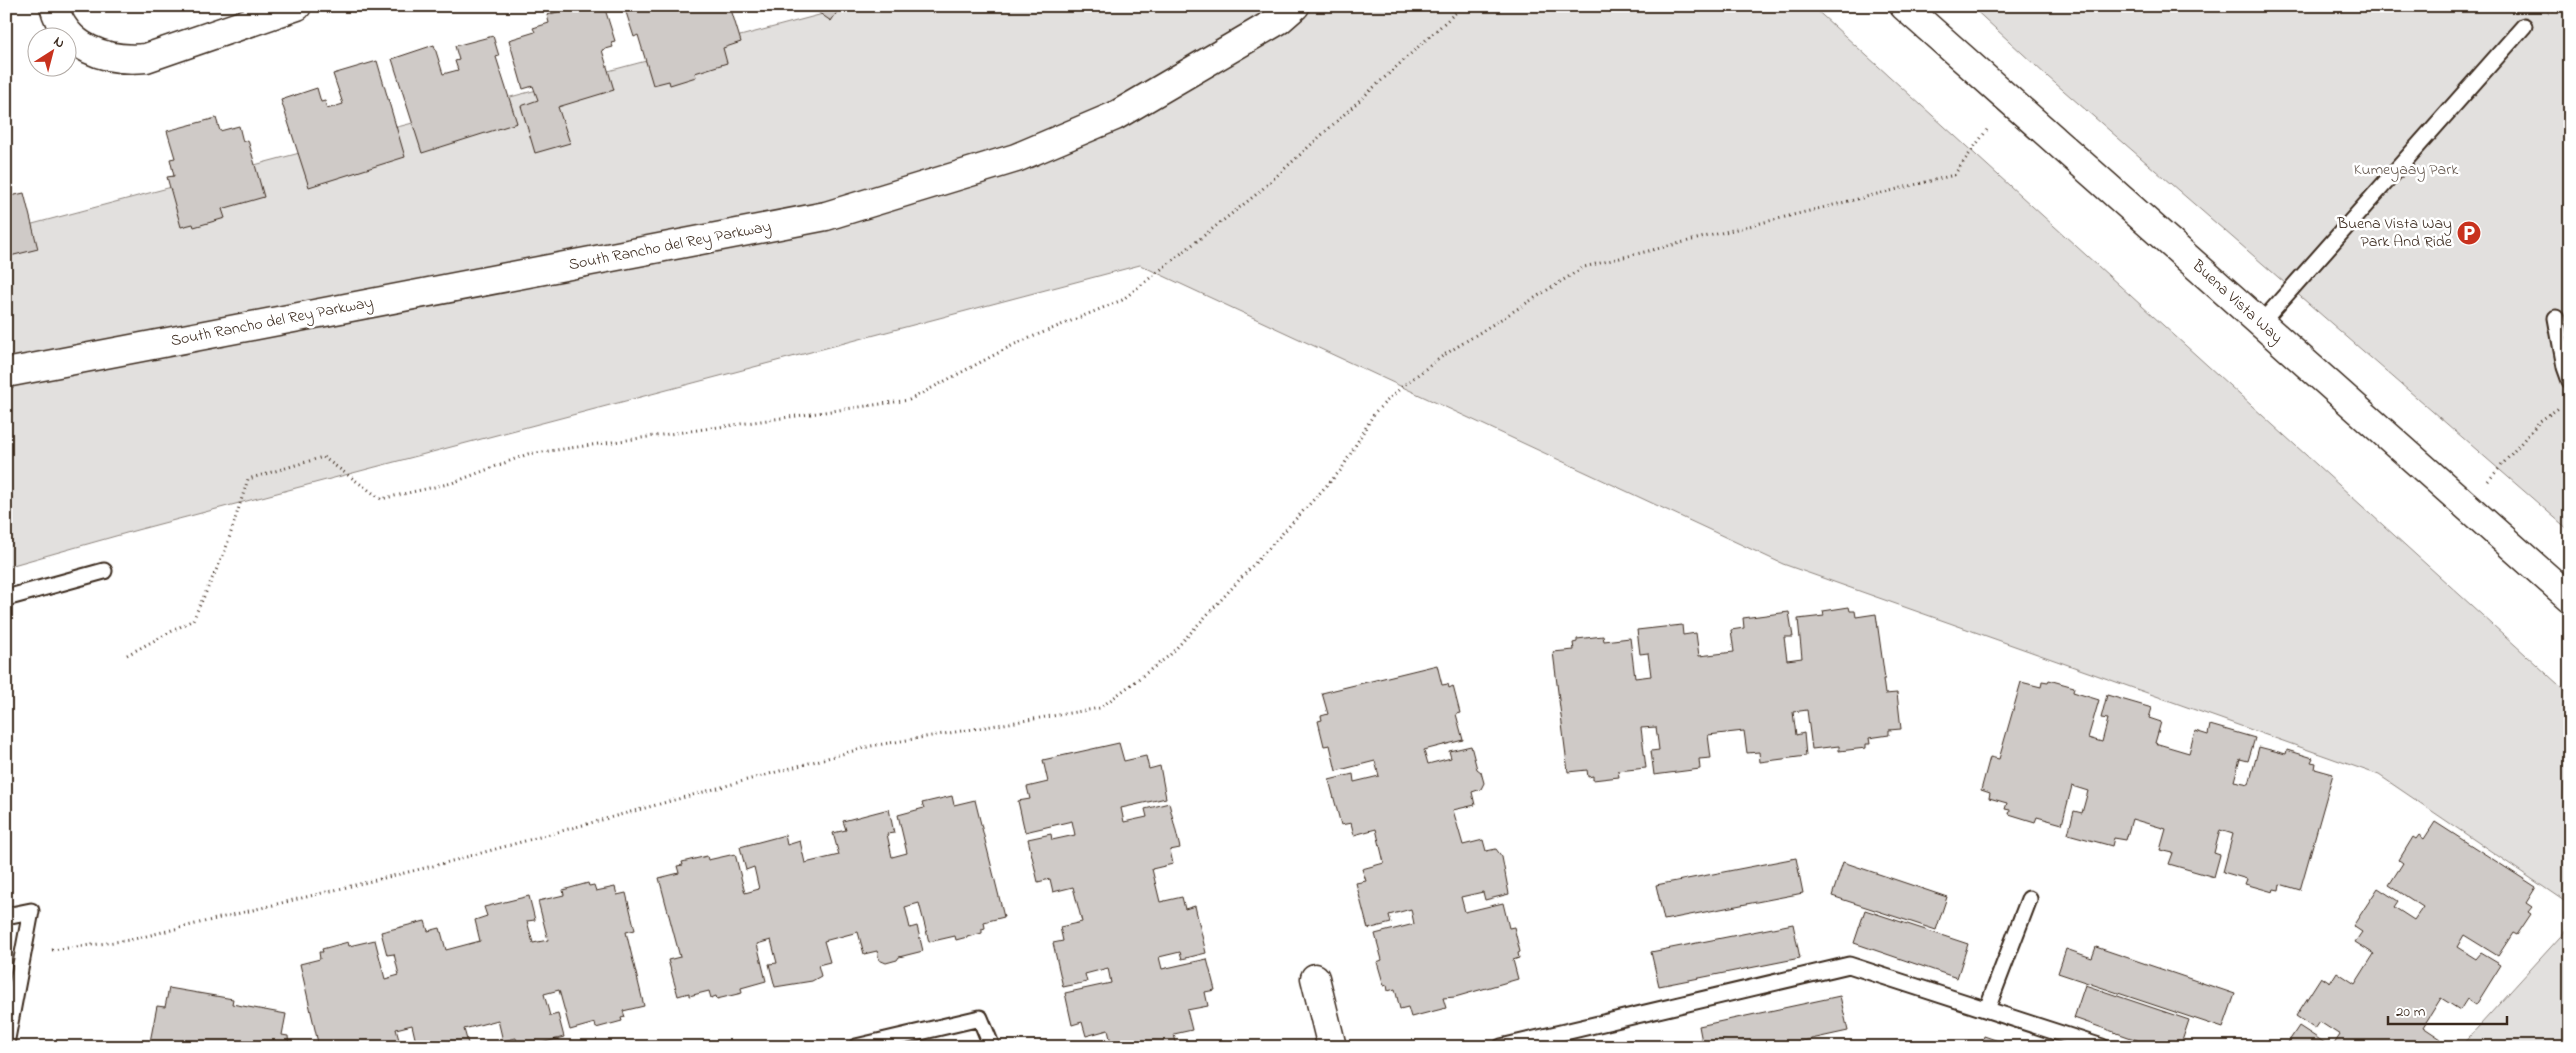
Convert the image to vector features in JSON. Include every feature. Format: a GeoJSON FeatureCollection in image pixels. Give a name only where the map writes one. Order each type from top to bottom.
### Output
{"type":"FeatureCollection","features":[{"type":"Feature","properties":{"kind":"street"},"geometry":{"type":"LineString","coordinates":[[54,6],[58,22],[81,44],[111,58],[129,60],[146,58],[297,6]]}},
{"type":"Feature","properties":{"kind":"street","name":"South Rancho del Rey Parkway"},"geometry":{"type":"LineString","coordinates":[[6,373],[826,216],[1016,158],[1115,116],[1279,20],[1295,6]]}},
{"type":"Feature","properties":{"kind":"street","name":"Buena Vista Way"},"geometry":{"type":"LineString","coordinates":[[1904,6],[2570,598]]}},
{"type":"Feature","properties":{"kind":"street"},"geometry":{"type":"LineString","coordinates":[[1315,978],[1332,1047]]}},
{"type":"Feature","properties":{"kind":"lane"},"geometry":{"type":"LineString","coordinates":[[2261,323],[2524,26]]}},
{"type":"Feature","properties":{"kind":"lane"},"geometry":{"type":"LineString","coordinates":[[2556,318],[2564,367],[2570,381]]}},
{"type":"Feature","properties":{"kind":"lane"},"geometry":{"type":"LineString","coordinates":[[6,598],[104,571]]}},
{"type":"Feature","properties":{"kind":"lane"},"geometry":{"type":"LineString","coordinates":[[1987,1010],[2029,899]]}},
{"type":"Feature","properties":{"kind":"lane"},"geometry":{"type":"LineString","coordinates":[[6,916],[32,911],[6,1044]]}},
{"type":"Feature","properties":{"kind":"lane"},"geometry":{"type":"LineString","coordinates":[[1501,1047],[1849,965],[2102,1047]]}},
{"type":"Feature","properties":{"kind":"lane"},"geometry":{"type":"LineString","coordinates":[[856,1047],[980,1018],[992,1047]]}},
{"type":"Feature","properties":{"kind":"path"},"geometry":{"type":"LineString","coordinates":[[127,655],[193,620],[225,551],[248,479],[323,457],[381,499],[452,483],[528,454],[909,400],[1015,344],[1122,300],[1258,193],[1463,6]]}},
{"type":"Feature","properties":{"kind":"path"},"geometry":{"type":"LineString","coordinates":[[24,954],[130,940],[270,906],[441,864],[871,746],[1100,708],[1170,655],[1342,470],[1375,412],[1404,385],[1444,355],[1584,267],[1954,175],[2010,99]]}},
{"type":"Feature","properties":{"kind":"path"},"geometry":{"type":"LineString","coordinates":[[2498,468],[2540,421],[2562,405]]}},
{"type":"Feature","properties":{"kind":"green space"},"geometry":{"type":"Polygon","coordinates":[[[853,6],[1812,6],[2570,695],[2570,905],[2379,775],[1783,564],[1140,265],[137,530],[6,567],[6,231],[853,6]]]}},
{"type":"Feature","properties":{"kind":"green space","name":"Kumeyaay Park"},"geometry":{"type":"Polygon","coordinates":[[[1971,6],[2570,6],[2570,531],[2048,77],[1971,6]]]}},
{"type":"Feature","properties":{"kind":"green space"},"geometry":{"type":"Polygon","coordinates":[[[2570,926],[2570,1047],[2460,1047],[2570,926]]]}},
{"type":"Feature","properties":{"kind":"building"},"geometry":{"type":"Polygon","coordinates":[[[577,6],[604,6],[615,41],[611,42],[613,47],[602,50],[614,90],[558,107],[570,143],[535,153],[521,106],[538,100],[533,86],[523,89],[509,40],[535,32],[533,28],[549,23],[547,15],[577,6]]]}},
{"type":"Feature","properties":{"kind":"building"},"geometry":{"type":"Polygon","coordinates":[[[624,6],[730,6],[741,42],[723,48],[727,63],[695,73],[696,77],[670,85],[669,81],[653,85],[638,35],[634,37],[624,6]]]}},
{"type":"Feature","properties":{"kind":"building"},"geometry":{"type":"Polygon","coordinates":[[[809,6],[841,6],[831,21],[809,6]]]}},
{"type":"Feature","properties":{"kind":"building"},"geometry":{"type":"Polygon","coordinates":[[[493,36],[499,56],[496,57],[517,123],[422,153],[392,59],[434,45],[443,74],[458,70],[455,61],[459,60],[455,46],[493,36]]]}},
{"type":"Feature","properties":{"kind":"building"},"geometry":{"type":"Polygon","coordinates":[[[377,61],[405,157],[309,187],[281,100],[317,88],[321,102],[325,101],[327,109],[343,104],[333,74],[377,61]]]}},
{"type":"Feature","properties":{"kind":"building"},"geometry":{"type":"Polygon","coordinates":[[[216,118],[220,131],[239,126],[243,142],[248,140],[264,197],[222,209],[225,218],[194,227],[193,224],[181,227],[167,177],[174,176],[170,159],[175,158],[167,131],[216,118]]]}},
{"type":"Feature","properties":{"kind":"building"},"geometry":{"type":"Polygon","coordinates":[[[24,193],[38,249],[6,257],[6,197],[24,193]]]}},
{"type":"Feature","properties":{"kind":"building"},"geometry":{"type":"Polygon","coordinates":[[[1849,607],[1850,611],[1855,611],[1856,617],[1876,614],[1885,679],[1883,679],[1885,694],[1897,693],[1901,729],[1889,730],[1889,735],[1869,738],[1870,744],[1866,744],[1866,748],[1839,751],[1839,746],[1812,749],[1807,710],[1793,712],[1796,735],[1804,733],[1806,756],[1760,762],[1759,752],[1747,753],[1744,731],[1708,735],[1711,758],[1699,759],[1700,769],[1654,775],[1651,751],[1659,750],[1656,727],[1641,728],[1646,768],[1618,771],[1619,777],[1593,780],[1593,776],[1588,777],[1587,770],[1568,772],[1553,652],[1574,650],[1573,643],[1577,642],[1577,639],[1603,636],[1604,641],[1630,638],[1635,678],[1651,676],[1648,653],[1640,654],[1637,630],[1682,625],[1683,635],[1696,633],[1699,656],[1734,652],[1731,630],[1744,628],[1743,618],[1789,612],[1793,637],[1784,637],[1787,660],[1802,658],[1798,619],[1824,616],[1823,611],[1849,607]]]}},
{"type":"Feature","properties":{"kind":"building"},"geometry":{"type":"Polygon","coordinates":[[[1437,665],[1442,685],[1448,684],[1449,688],[1453,686],[1460,713],[1456,714],[1463,740],[1424,750],[1428,764],[1451,758],[1449,751],[1471,746],[1477,769],[1481,772],[1484,783],[1481,789],[1472,792],[1475,805],[1453,810],[1463,845],[1483,840],[1486,851],[1496,849],[1502,857],[1509,894],[1485,900],[1483,892],[1461,897],[1465,912],[1503,903],[1509,928],[1514,927],[1520,952],[1518,953],[1519,958],[1513,960],[1518,979],[1455,997],[1443,998],[1446,1008],[1411,1017],[1408,1007],[1400,1009],[1395,989],[1388,991],[1387,985],[1384,986],[1377,962],[1382,960],[1375,934],[1414,924],[1411,909],[1389,915],[1391,923],[1368,929],[1356,883],[1366,881],[1362,869],[1384,863],[1376,829],[1354,835],[1351,823],[1341,825],[1329,780],[1353,774],[1354,782],[1379,776],[1375,761],[1336,771],[1330,745],[1324,746],[1318,721],[1322,720],[1321,716],[1328,714],[1322,693],[1437,665]]]}},
{"type":"Feature","properties":{"kind":"building"},"geometry":{"type":"Polygon","coordinates":[[[2049,680],[2074,687],[2073,692],[2099,700],[2088,738],[2102,742],[2108,719],[2101,718],[2107,695],[2152,708],[2149,718],[2161,722],[2155,743],[2189,753],[2195,731],[2208,735],[2210,725],[2255,738],[2248,761],[2240,759],[2234,781],[2249,784],[2259,747],[2286,754],[2287,750],[2313,758],[2311,762],[2316,763],[2315,769],[2333,774],[2300,890],[2280,884],[2279,890],[2274,889],[2273,892],[2245,884],[2247,879],[2223,872],[2233,834],[2220,830],[2214,853],[2220,855],[2214,877],[2169,864],[2173,853],[2160,850],[2166,829],[2132,819],[2126,840],[2114,838],[2112,846],[2068,834],[2074,811],[2082,813],[2088,791],[2072,786],[2062,824],[2037,817],[2035,822],[2009,814],[2010,810],[2005,809],[2007,803],[1989,798],[1990,793],[1981,790],[1990,757],[1999,759],[2021,682],[2041,687],[2042,681],[2048,682],[2049,680]]]}},
{"type":"Feature","properties":{"kind":"building"},"geometry":{"type":"Polygon","coordinates":[[[1119,743],[1124,761],[1146,756],[1149,769],[1160,766],[1166,798],[1121,808],[1124,822],[1147,817],[1145,809],[1169,803],[1180,848],[1170,850],[1173,864],[1152,869],[1160,902],[1182,897],[1185,909],[1195,906],[1206,953],[1182,959],[1180,952],[1159,957],[1162,969],[1207,959],[1215,990],[1205,992],[1208,1006],[1187,1010],[1192,1030],[1174,1034],[1177,1047],[1137,1047],[1137,1045],[1112,1047],[1108,1030],[1086,1036],[1082,1022],[1072,1025],[1065,993],[1111,983],[1108,968],[1085,974],[1087,982],[1063,987],[1053,943],[1063,941],[1060,927],[1082,922],[1073,887],[1053,892],[1050,879],[1038,882],[1028,839],[1051,834],[1052,840],[1075,835],[1072,821],[1025,832],[1018,801],[1030,799],[1027,787],[1048,782],[1043,760],[1119,743]]]}},
{"type":"Feature","properties":{"kind":"building"},"geometry":{"type":"Polygon","coordinates":[[[952,796],[954,805],[975,800],[1004,917],[984,922],[985,928],[982,929],[982,933],[956,940],[955,936],[929,942],[919,903],[905,907],[910,928],[917,926],[923,951],[899,957],[897,960],[886,963],[879,960],[877,951],[864,954],[858,932],[824,941],[830,962],[818,965],[821,976],[812,981],[775,987],[769,964],[777,963],[771,940],[757,944],[766,981],[741,988],[742,993],[717,999],[716,996],[711,998],[709,991],[689,996],[689,993],[678,996],[668,960],[680,957],[659,878],[679,873],[677,866],[683,865],[682,862],[707,856],[708,860],[735,854],[745,893],[759,889],[754,867],[746,870],[740,847],[785,835],[787,845],[800,841],[805,863],[839,855],[833,833],[846,830],[843,821],[889,809],[894,833],[887,834],[892,857],[907,853],[898,815],[924,808],[922,803],[952,796]]]}},
{"type":"Feature","properties":{"kind":"building"},"geometry":{"type":"Polygon","coordinates":[[[2435,822],[2536,887],[2526,903],[2532,907],[2528,912],[2531,914],[2517,935],[2513,933],[2498,956],[2464,935],[2457,947],[2476,959],[2481,953],[2501,965],[2476,1005],[2467,999],[2460,1010],[2441,998],[2423,1027],[2441,1039],[2436,1047],[2332,1047],[2340,1035],[2320,1022],[2315,1029],[2296,1016],[2321,977],[2330,983],[2337,972],[2355,984],[2374,954],[2355,942],[2362,932],[2353,926],[2378,888],[2398,901],[2394,907],[2414,920],[2423,907],[2389,885],[2403,863],[2399,860],[2413,837],[2416,839],[2419,835],[2424,839],[2435,822]]]}},
{"type":"Feature","properties":{"kind":"building"},"geometry":{"type":"Polygon","coordinates":[[[1796,858],[1803,893],[1664,920],[1656,885],[1796,858]]]}},
{"type":"Feature","properties":{"kind":"building"},"geometry":{"type":"Polygon","coordinates":[[[1843,862],[1947,897],[1936,930],[1832,896],[1843,862]]]}},
{"type":"Feature","properties":{"kind":"building"},"geometry":{"type":"Polygon","coordinates":[[[588,883],[589,886],[594,885],[596,891],[615,887],[617,895],[626,893],[635,930],[626,932],[644,1006],[623,1011],[625,1017],[621,1018],[622,1021],[596,1028],[595,1023],[570,1030],[559,990],[544,994],[550,1016],[558,1014],[564,1037],[526,1047],[518,1047],[516,1038],[503,1041],[498,1020],[464,1029],[469,1047],[417,1047],[412,1025],[396,1029],[401,1047],[319,1047],[300,964],[320,959],[319,952],[323,952],[322,949],[348,942],[349,946],[375,940],[385,979],[399,975],[394,954],[387,955],[381,932],[425,921],[428,931],[440,928],[446,950],[480,941],[475,920],[487,916],[484,907],[529,896],[535,920],[527,921],[533,943],[548,940],[538,901],[564,895],[563,890],[588,883]]]}},
{"type":"Feature","properties":{"kind":"building"},"geometry":{"type":"Polygon","coordinates":[[[1865,910],[1968,944],[1957,978],[1854,943],[1865,910]]]}},
{"type":"Feature","properties":{"kind":"building"},"geometry":{"type":"Polygon","coordinates":[[[1793,924],[1800,958],[1659,986],[1651,952],[1793,924]]]}},
{"type":"Feature","properties":{"kind":"building"},"geometry":{"type":"Polygon","coordinates":[[[2096,947],[2235,994],[2223,1028],[2058,973],[2066,949],[2092,958],[2096,947]]]}},
{"type":"Feature","properties":{"kind":"building"},"geometry":{"type":"Polygon","coordinates":[[[2085,985],[2189,1020],[2180,1047],[2157,1047],[2074,1018],[2085,985]]]}},
{"type":"Feature","properties":{"kind":"building"},"geometry":{"type":"Polygon","coordinates":[[[169,988],[233,999],[232,1004],[286,1014],[282,1035],[288,1036],[289,1047],[149,1047],[157,1006],[165,1007],[169,988]]]}},
{"type":"Feature","properties":{"kind":"building"},"geometry":{"type":"Polygon","coordinates":[[[1840,996],[1848,1031],[1775,1047],[1703,1047],[1699,1026],[1840,996]]]}},
{"type":"Feature","properties":{"kind":"building"},"geometry":{"type":"Polygon","coordinates":[[[2299,1026],[2331,1047],[2285,1047],[2299,1026]]]}},
{"type":"Feature","properties":{"kind":"building"},"geometry":{"type":"Polygon","coordinates":[[[1984,1036],[2016,1047],[1981,1047],[1984,1036]]]}},
{"type":"Feature","properties":{"kind":"place","name":"Buena Vista Way Park And Ride"},"geometry":{"type":"Point","coordinates":[2469,233]}}]}
